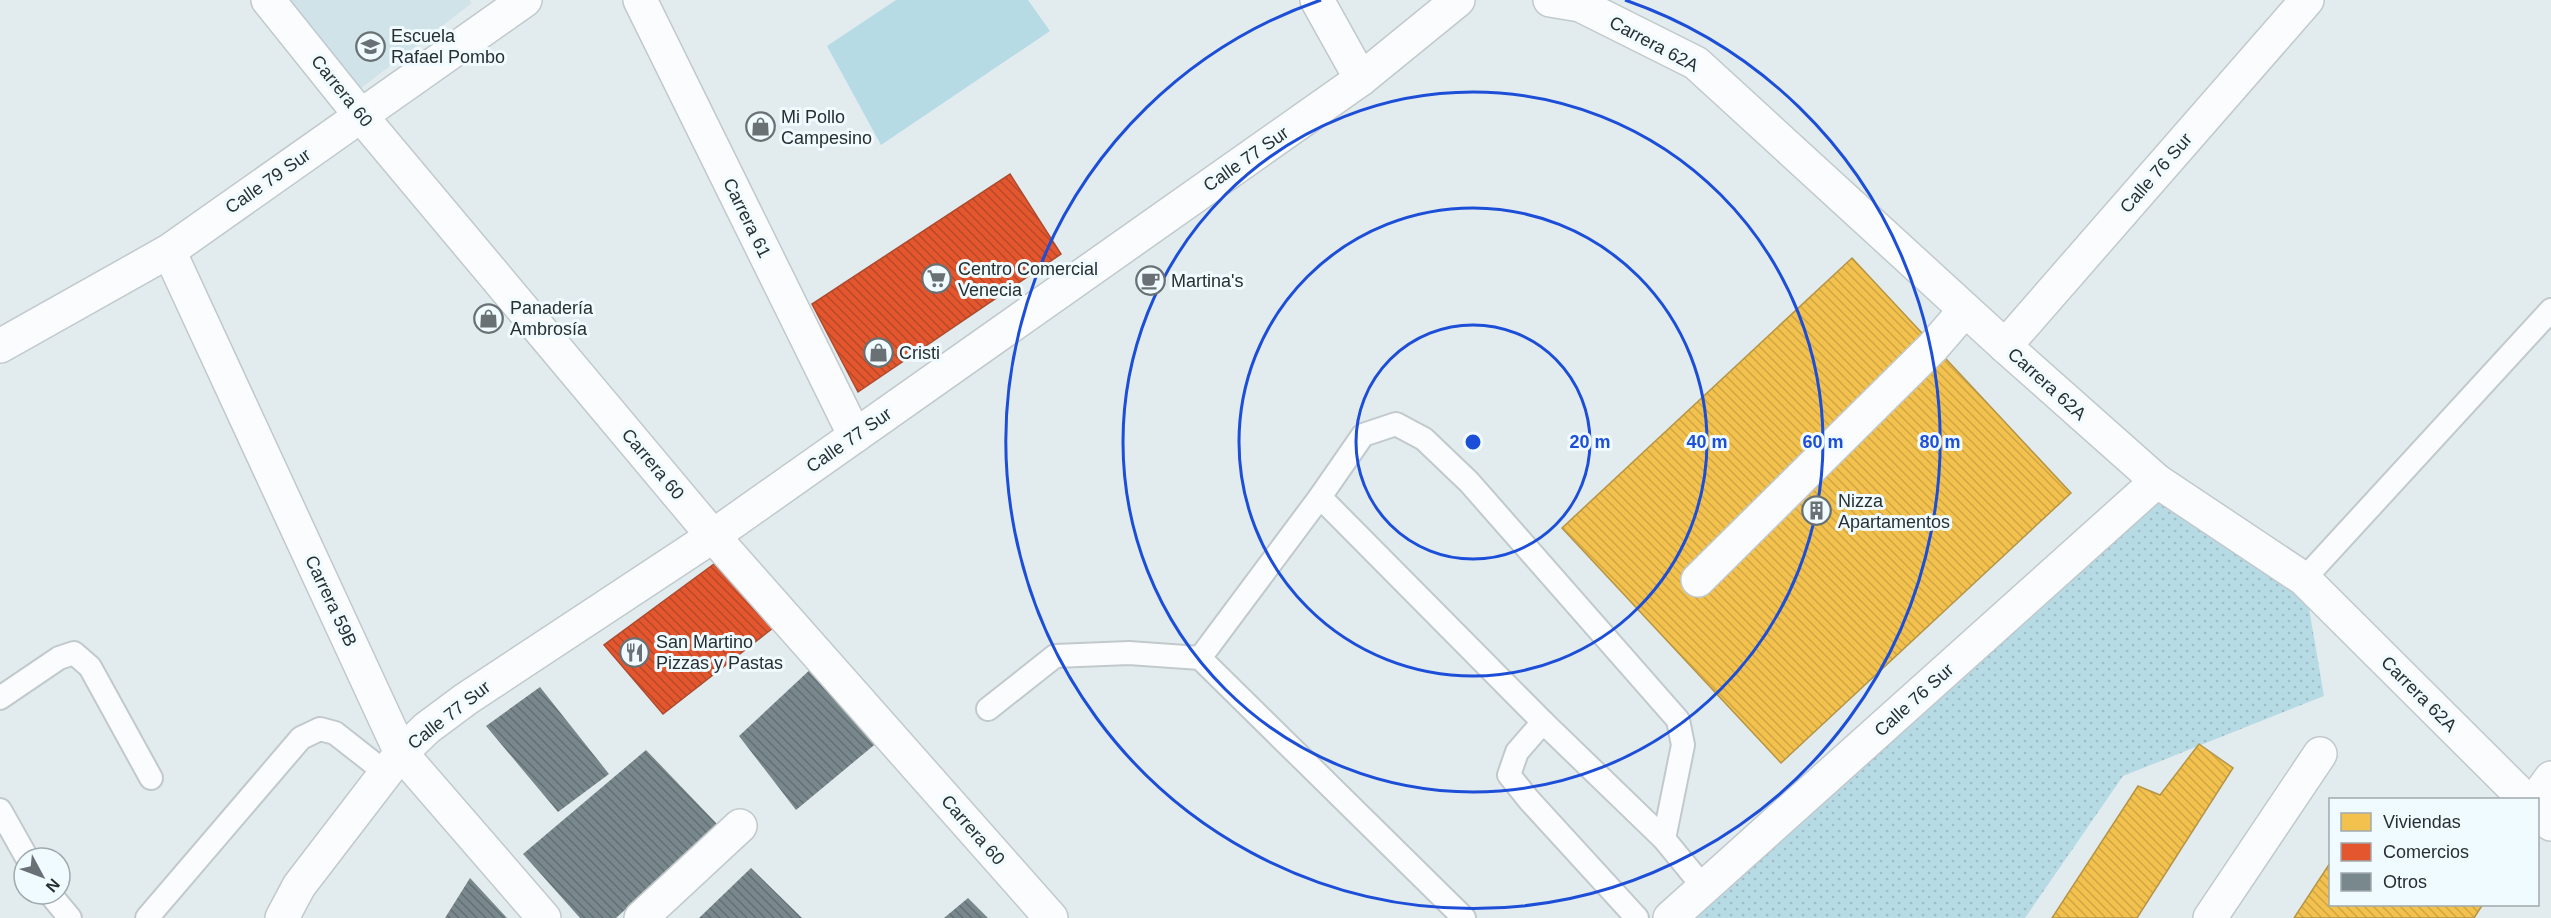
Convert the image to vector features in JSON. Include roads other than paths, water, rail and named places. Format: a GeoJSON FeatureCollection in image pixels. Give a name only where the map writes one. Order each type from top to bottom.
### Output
{"type":"FeatureCollection","features":[{"type":"Feature","properties":{"kind":"street","name":"Carrera 60"},"geometry":{"type":"LineString","coordinates":[[268,0],[361,116],[713,536],[1051,918]]}},
{"type":"Feature","properties":{"kind":"street","name":"Calle 79 Sur"},"geometry":{"type":"LineString","coordinates":[[0,346],[169,251],[525,0]]}},
{"type":"Feature","properties":{"kind":"street","name":"Carrera 61"},"geometry":{"type":"LineString","coordinates":[[640,0],[855,436]]}},
{"type":"Feature","properties":{"kind":"street"},"geometry":{"type":"LineString","coordinates":[[1317,0],[1361,79]]}},
{"type":"Feature","properties":{"kind":"street","name":"Calle 77 Sur"},"geometry":{"type":"LineString","coordinates":[[282,918],[299,886],[394,763],[428,728],[466,699],[713,536],[1361,79],[1458,0]]}},
{"type":"Feature","properties":{"kind":"street","name":"Carrera 62A"},"geometry":{"type":"LineString","coordinates":[[1550,0],[1580,5],[1696,63],[1965,310],[2157,481],[2304,579],[2524,798]]}},
{"type":"Feature","properties":{"kind":"street","name":"Calle 76 Sur"},"geometry":{"type":"LineString","coordinates":[[2005,346],[2307,0]]}},
{"type":"Feature","properties":{"kind":"street","name":"Carrera 59B"},"geometry":{"type":"LineString","coordinates":[[169,251],[394,763],[544,918]]}},
{"type":"Feature","properties":{"kind":"street"},"geometry":{"type":"LineString","coordinates":[[1698,580],[1933,347],[1965,310]]}},
{"type":"Feature","properties":{"kind":"street","name":"Calle 76 Sur"},"geometry":{"type":"LineString","coordinates":[[1670,918],[2157,481]]}},
{"type":"Feature","properties":{"kind":"street"},"geometry":{"type":"LineString","coordinates":[[2211,918],[2320,754]]}},
{"type":"Feature","properties":{"kind":"street"},"geometry":{"type":"LineString","coordinates":[[2536,798],[2551,778]]}},
{"type":"Feature","properties":{"kind":"street"},"geometry":{"type":"LineString","coordinates":[[2539,812],[2551,824]]}},
{"type":"Feature","properties":{"kind":"street"},"geometry":{"type":"LineString","coordinates":[[641,918],[740,826]]}},
{"type":"Feature","properties":{"kind":"lane"},"geometry":{"type":"LineString","coordinates":[[2304,579],[2551,310]]}},
{"type":"Feature","properties":{"kind":"lane"},"geometry":{"type":"LineString","coordinates":[[1200,658],[1320,496],[1362,435],[1396,424],[1424,439],[1469,482],[1678,720],[1683,745],[1664,839]]}},
{"type":"Feature","properties":{"kind":"lane"},"geometry":{"type":"LineString","coordinates":[[1320,496],[1543,722],[1664,839],[1705,889]]}},
{"type":"Feature","properties":{"kind":"lane"},"geometry":{"type":"LineString","coordinates":[[0,698],[59,658],[74,653],[90,667],[151,777]]}},
{"type":"Feature","properties":{"kind":"lane"},"geometry":{"type":"LineString","coordinates":[[988,709],[1055,656],[1128,653],[1200,658],[1464,918]]}},
{"type":"Feature","properties":{"kind":"lane"},"geometry":{"type":"LineString","coordinates":[[1543,722],[1517,752],[1509,775],[1637,918]]}},
{"type":"Feature","properties":{"kind":"lane"},"geometry":{"type":"LineString","coordinates":[[147,918],[301,738],[320,729],[335,733],[394,763]]}},
{"type":"Feature","properties":{"kind":"lane"},"geometry":{"type":"LineString","coordinates":[[0,810],[20,846]]}},
{"type":"Feature","properties":{"kind":"lane"},"geometry":{"type":"LineString","coordinates":[[60,906],[70,918]]}},
{"type":"Feature","properties":{"kind":"place","name":"Escuela Rafael Pombo"},"geometry":{"type":"Point","coordinates":[370,46]}},
{"type":"Feature","properties":{"kind":"place","name":"Mi Pollo Campesino"},"geometry":{"type":"Point","coordinates":[760,127]}},
{"type":"Feature","properties":{"kind":"place","name":"Centro Comercial Venecia"},"geometry":{"type":"Point","coordinates":[937,279]}},
{"type":"Feature","properties":{"kind":"place","name":"Martina's"},"geometry":{"type":"Point","coordinates":[1150,281]}},
{"type":"Feature","properties":{"kind":"place","name":"Panadería Ambrosía"},"geometry":{"type":"Point","coordinates":[489,318]}},
{"type":"Feature","properties":{"kind":"place","name":"Cristi"},"geometry":{"type":"Point","coordinates":[878,353]}},
{"type":"Feature","properties":{"kind":"place","name":"Nizza Apartamentos"},"geometry":{"type":"Point","coordinates":[1817,511]}},
{"type":"Feature","properties":{"kind":"place","name":"San Martino Pizzas y Pastas"},"geometry":{"type":"Point","coordinates":[635,652]}}]}
